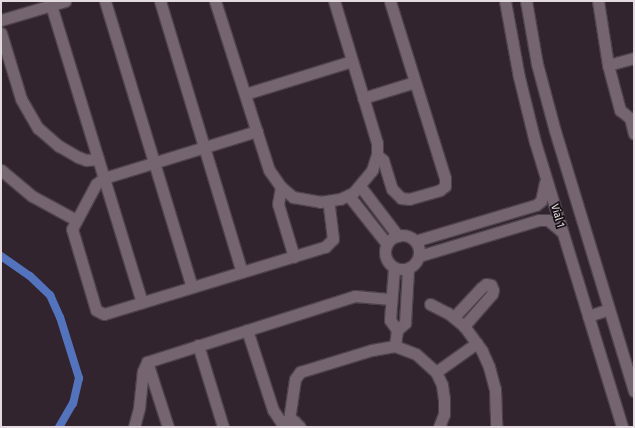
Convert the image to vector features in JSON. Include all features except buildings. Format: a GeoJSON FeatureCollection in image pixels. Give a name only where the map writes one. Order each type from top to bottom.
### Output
{"type":"FeatureCollection","features":[{"type":"Feature","properties":{"kind":"street"},"geometry":{"type":"LineString","coordinates":[[1,20],[65,1]]}},
{"type":"Feature","properties":{"kind":"street"},"geometry":{"type":"LineString","coordinates":[[105,1],[192,287]]}},
{"type":"Feature","properties":{"kind":"street"},"geometry":{"type":"LineString","coordinates":[[160,1],[242,272]]}},
{"type":"Feature","properties":{"kind":"street"},"geometry":{"type":"LineString","coordinates":[[215,1],[269,170],[281,187],[293,197],[299,199],[328,201],[349,196],[360,186],[372,170],[377,155],[377,143],[334,1]]}},
{"type":"Feature","properties":{"kind":"street"},"geometry":{"type":"LineString","coordinates":[[377,155],[383,160],[392,189],[401,198],[409,199],[442,189],[445,186],[445,178],[390,1]]}},
{"type":"Feature","properties":{"kind":"street","name":"Vial 1"},"geometry":{"type":"LineString","coordinates":[[505,1],[519,77],[545,177],[622,427]]}},
{"type":"Feature","properties":{"kind":"street","name":"Vial 1"},"geometry":{"type":"LineString","coordinates":[[526,1],[537,64],[552,123],[632,379],[634,390]]}},
{"type":"Feature","properties":{"kind":"street"},"geometry":{"type":"LineString","coordinates":[[598,1],[608,65],[620,110],[632,118],[634,134]]}},
{"type":"Feature","properties":{"kind":"street"},"geometry":{"type":"LineString","coordinates":[[51,5],[142,302]]}},
{"type":"Feature","properties":{"kind":"street"},"geometry":{"type":"LineString","coordinates":[[1,33],[21,99],[38,128],[59,146],[78,157],[86,160],[98,160]]}},
{"type":"Feature","properties":{"kind":"street"},"geometry":{"type":"LineString","coordinates":[[608,65],[634,58]]}},
{"type":"Feature","properties":{"kind":"street"},"geometry":{"type":"LineString","coordinates":[[245,94],[352,61]]}},
{"type":"Feature","properties":{"kind":"street"},"geometry":{"type":"LineString","coordinates":[[363,98],[415,82]]}},
{"type":"Feature","properties":{"kind":"street"},"geometry":{"type":"LineString","coordinates":[[257,131],[104,178],[96,184],[76,220],[72,233],[96,310],[104,314],[325,247],[332,242],[328,201]]}},
{"type":"Feature","properties":{"kind":"street"},"geometry":{"type":"LineString","coordinates":[[1,170],[32,196],[76,220]]}},
{"type":"Feature","properties":{"kind":"street"},"geometry":{"type":"LineString","coordinates":[[415,241],[536,205],[541,201],[545,177]]}},
{"type":"Feature","properties":{"kind":"street"},"geometry":{"type":"LineString","coordinates":[[360,186],[398,236]]}},
{"type":"Feature","properties":{"kind":"street"},"geometry":{"type":"LineString","coordinates":[[281,187],[278,204],[294,256]]}},
{"type":"Feature","properties":{"kind":"street"},"geometry":{"type":"LineString","coordinates":[[349,196],[387,244]]}},
{"type":"Feature","properties":{"kind":"street"},"geometry":{"type":"LineString","coordinates":[[419,256],[539,220],[548,220],[562,232]]}},
{"type":"Feature","properties":{"kind":"street"},"geometry":{"type":"LineString","coordinates":[[395,346],[397,330],[405,323],[408,269],[417,261],[419,256],[419,250],[415,241],[404,235],[392,239],[387,244],[385,256],[394,268],[390,320],[394,328],[397,330]]}},
{"type":"Feature","properties":{"kind":"street"},"geometry":{"type":"LineString","coordinates":[[394,268],[408,269]]}},
{"type":"Feature","properties":{"kind":"street"},"geometry":{"type":"LineString","coordinates":[[454,318],[481,288],[486,284],[492,285],[492,294],[464,326]]}},
{"type":"Feature","properties":{"kind":"street"},"geometry":{"type":"LineString","coordinates":[[135,427],[139,408],[143,371],[147,362],[355,296],[391,299]]}},
{"type":"Feature","properties":{"kind":"street"},"geometry":{"type":"LineString","coordinates":[[430,304],[454,318],[464,326],[477,343],[493,378],[496,399],[496,427]]}},
{"type":"Feature","properties":{"kind":"street"},"geometry":{"type":"LineString","coordinates":[[588,316],[609,309]]}},
{"type":"Feature","properties":{"kind":"street"},"geometry":{"type":"LineString","coordinates":[[247,330],[273,410],[282,423]]}},
{"type":"Feature","properties":{"kind":"street"},"geometry":{"type":"LineString","coordinates":[[436,372],[477,343]]}},
{"type":"Feature","properties":{"kind":"street"},"geometry":{"type":"LineString","coordinates":[[198,345],[223,427]]}},
{"type":"Feature","properties":{"kind":"street"},"geometry":{"type":"LineString","coordinates":[[282,423],[295,379],[300,372],[372,350],[395,346],[416,354],[436,372],[442,385],[444,399],[444,414],[439,427]]}},
{"type":"Feature","properties":{"kind":"street"},"geometry":{"type":"LineString","coordinates":[[147,362],[168,427]]}},
{"type":"Feature","properties":{"kind":"street"},"geometry":{"type":"LineString","coordinates":[[282,423],[294,421],[300,427]]}},
{"type":"Feature","properties":{"kind":"waterway"},"geometry":{"type":"LineString","coordinates":[[1,256],[30,276],[50,295],[60,317],[79,378],[73,403],[59,427]]}}]}
